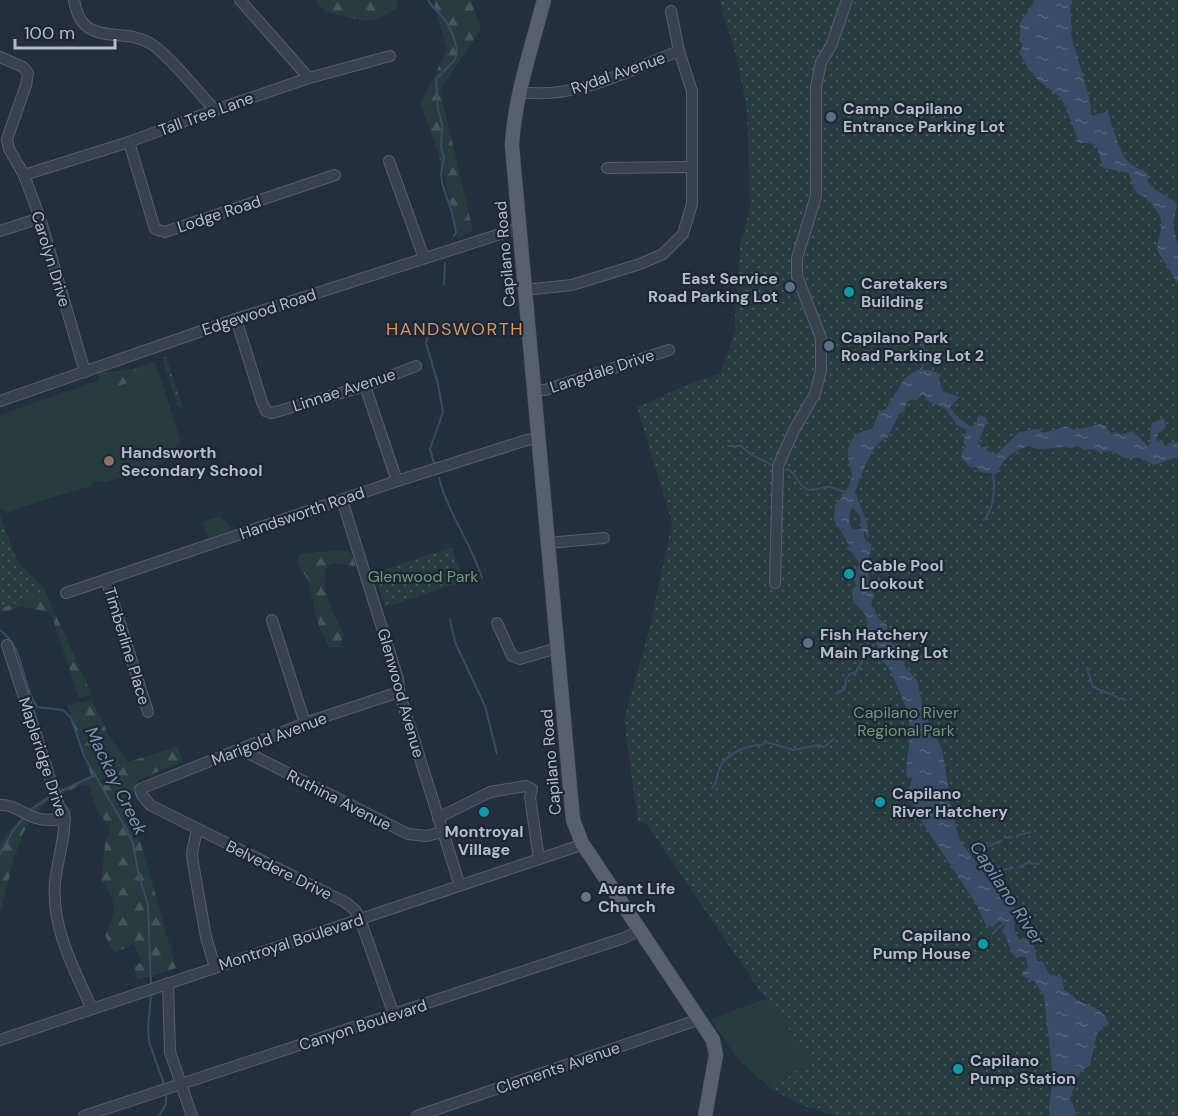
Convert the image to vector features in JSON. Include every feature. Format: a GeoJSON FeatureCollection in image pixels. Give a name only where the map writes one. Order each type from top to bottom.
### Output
{"type":"FeatureCollection","features":[{"type":"Feature","properties":{"kind":"main road","name":"Capilano Road"},"geometry":{"type":"LineString","coordinates":[[544,0],[513,126],[512,146],[573,820],[582,843],[713,1040],[716,1055],[705,1116]]}},
{"type":"Feature","properties":{"kind":"street"},"geometry":{"type":"LineString","coordinates":[[74,0],[78,18],[92,30],[105,35],[136,38],[150,43],[215,110]]}},
{"type":"Feature","properties":{"kind":"street"},"geometry":{"type":"LineString","coordinates":[[240,0],[309,78]]}},
{"type":"Feature","properties":{"kind":"street"},"geometry":{"type":"LineString","coordinates":[[775,583],[778,466],[794,430],[815,394],[820,370],[821,338],[797,276],[797,258],[816,196],[816,87],[821,62],[831,46],[847,0]]}},
{"type":"Feature","properties":{"kind":"street"},"geometry":{"type":"LineString","coordinates":[[524,290],[573,285],[640,264],[663,254],[683,234],[692,204],[692,91],[679,51],[671,11]]}},
{"type":"Feature","properties":{"kind":"street","name":"Rydal Avenue"},"geometry":{"type":"LineString","coordinates":[[521,92],[540,94],[564,92],[679,51]]}},
{"type":"Feature","properties":{"kind":"street","name":"Tall Tree Lane"},"geometry":{"type":"LineString","coordinates":[[24,175],[129,142],[309,78],[390,56]]}},
{"type":"Feature","properties":{"kind":"street"},"geometry":{"type":"LineString","coordinates":[[0,57],[24,67],[28,76],[7,134],[5,148]]}},
{"type":"Feature","properties":{"kind":"street","name":"Lodge Road"},"geometry":{"type":"LineString","coordinates":[[129,142],[155,229],[165,232],[335,176]]}},
{"type":"Feature","properties":{"kind":"street","name":"Carolyn Drive"},"geometry":{"type":"LineString","coordinates":[[5,148],[24,175],[40,218],[85,372]]}},
{"type":"Feature","properties":{"kind":"street"},"geometry":{"type":"LineString","coordinates":[[389,162],[424,258]]}},
{"type":"Feature","properties":{"kind":"street"},"geometry":{"type":"LineString","coordinates":[[607,168],[692,166]]}},
{"type":"Feature","properties":{"kind":"street"},"geometry":{"type":"LineString","coordinates":[[0,231],[40,218]]}},
{"type":"Feature","properties":{"kind":"street","name":"Edgewood Road"},"geometry":{"type":"LineString","coordinates":[[0,401],[236,318],[519,228]]}},
{"type":"Feature","properties":{"kind":"street","name":"Linnae Avenue"},"geometry":{"type":"LineString","coordinates":[[236,318],[262,402],[266,411],[272,413],[365,386],[416,366]]}},
{"type":"Feature","properties":{"kind":"street","name":"Langdale Drive"},"geometry":{"type":"LineString","coordinates":[[535,390],[545,390],[669,350]]}},
{"type":"Feature","properties":{"kind":"street"},"geometry":{"type":"LineString","coordinates":[[365,386],[397,481]]}},
{"type":"Feature","properties":{"kind":"street","name":"Handsworth Road"},"geometry":{"type":"LineString","coordinates":[[66,593],[397,481],[538,438]]}},
{"type":"Feature","properties":{"kind":"street","name":"Glenwood Avenue"},"geometry":{"type":"LineString","coordinates":[[342,500],[460,886]]}},
{"type":"Feature","properties":{"kind":"street"},"geometry":{"type":"LineString","coordinates":[[548,543],[604,538]]}},
{"type":"Feature","properties":{"kind":"street","name":"Timberline Place"},"geometry":{"type":"LineString","coordinates":[[106,579],[147,712]]}},
{"type":"Feature","properties":{"kind":"street"},"geometry":{"type":"LineString","coordinates":[[272,620],[305,723]]}},
{"type":"Feature","properties":{"kind":"street"},"geometry":{"type":"LineString","coordinates":[[497,623],[512,656],[520,659],[557,648]]}},
{"type":"Feature","properties":{"kind":"street","name":"Mapleridge Drive"},"geometry":{"type":"LineString","coordinates":[[7,645],[65,819],[55,884],[57,912],[68,955],[92,1009]]}},
{"type":"Feature","properties":{"kind":"street","name":"Marigold Avenue"},"geometry":{"type":"LineString","coordinates":[[140,789],[305,723],[399,692]]}},
{"type":"Feature","properties":{"kind":"street","name":"Ruthina Avenue"},"geometry":{"type":"LineString","coordinates":[[240,749],[399,830],[417,836],[442,832]]}},
{"type":"Feature","properties":{"kind":"street"},"geometry":{"type":"LineString","coordinates":[[438,818],[490,792],[526,786],[532,789],[530,797],[539,859]]}},
{"type":"Feature","properties":{"kind":"street","name":"Belvedere Drive"},"geometry":{"type":"LineString","coordinates":[[140,789],[150,804],[345,902],[355,910],[394,1015]]}},
{"type":"Feature","properties":{"kind":"street"},"geometry":{"type":"LineString","coordinates":[[0,805],[16,808],[36,818],[65,819]]}},
{"type":"Feature","properties":{"kind":"street"},"geometry":{"type":"LineString","coordinates":[[197,829],[193,842],[193,863],[206,937],[215,967]]}},
{"type":"Feature","properties":{"kind":"street","name":"Montroyal Boulevard"},"geometry":{"type":"LineString","coordinates":[[0,1040],[582,843]]}},
{"type":"Feature","properties":{"kind":"street","name":"Canyon Boulevard"},"geometry":{"type":"LineString","coordinates":[[84,1116],[394,1015],[624,938],[640,930]]}},
{"type":"Feature","properties":{"kind":"street"},"geometry":{"type":"LineString","coordinates":[[168,983],[170,1052],[192,1116]]}},
{"type":"Feature","properties":{"kind":"street","name":"Clements Avenue"},"geometry":{"type":"LineString","coordinates":[[417,1116],[699,1019]]}},
{"type":"Feature","properties":{"kind":"green space"},"geometry":{"type":"Polygon","coordinates":[[[315,0],[398,0],[397,8],[380,18],[364,21],[326,12],[315,0]]]}},
{"type":"Feature","properties":{"kind":"green space"},"geometry":{"type":"Polygon","coordinates":[[[433,0],[471,0],[481,29],[440,90],[473,231],[458,239],[440,159],[421,104],[447,49],[433,0]]]}},
{"type":"Feature","properties":{"kind":"green space","name":"Capilano River Regional Park"},"geometry":{"type":"Polygon","coordinates":[[[719,0],[1178,0],[1178,1116],[837,1116],[804,1106],[773,1090],[809,1059],[768,998],[764,997],[647,824],[638,822],[624,720],[650,627],[672,523],[637,407],[693,382],[720,374],[736,330],[740,245],[750,207],[747,111],[737,59],[719,0]]]}},
{"type":"Feature","properties":{"kind":"green space"},"geometry":{"type":"Polygon","coordinates":[[[166,357],[183,408],[181,409],[162,358],[166,357]]]}},
{"type":"Feature","properties":{"kind":"green space"},"geometry":{"type":"Polygon","coordinates":[[[155,361],[181,442],[168,454],[166,461],[152,468],[107,482],[96,482],[89,487],[7,513],[0,508],[0,415],[155,361]]]}},
{"type":"Feature","properties":{"kind":"green space"},"geometry":{"type":"Polygon","coordinates":[[[137,369],[133,378],[126,383],[100,388],[98,373],[137,369]]]}},
{"type":"Feature","properties":{"kind":"green space"},"geometry":{"type":"Polygon","coordinates":[[[0,515],[17,561],[47,591],[0,609],[0,515]]]}},
{"type":"Feature","properties":{"kind":"green space"},"geometry":{"type":"Polygon","coordinates":[[[220,516],[231,530],[208,538],[203,522],[220,516]]]}},
{"type":"Feature","properties":{"kind":"green space"},"geometry":{"type":"Polygon","coordinates":[[[0,529],[15,567],[43,587],[92,695],[79,698],[51,613],[21,606],[0,614],[0,529]]]}},
{"type":"Feature","properties":{"kind":"green space","name":"Glenwood Park"},"geometry":{"type":"Polygon","coordinates":[[[452,547],[463,581],[385,607],[374,573],[452,547]]]}},
{"type":"Feature","properties":{"kind":"green space"},"geometry":{"type":"Polygon","coordinates":[[[348,550],[356,567],[336,563],[329,565],[326,573],[328,600],[344,634],[340,647],[329,647],[318,623],[308,580],[298,565],[297,557],[303,553],[348,550]]]}},
{"type":"Feature","properties":{"kind":"green space"},"geometry":{"type":"Polygon","coordinates":[[[92,700],[110,738],[128,762],[177,747],[183,761],[138,780],[123,818],[139,837],[176,968],[138,980],[134,966],[142,962],[134,944],[114,953],[105,935],[112,920],[114,907],[107,888],[101,881],[105,845],[110,828],[97,810],[89,786],[83,784],[58,796],[57,791],[91,776],[67,705],[92,700]]]}},
{"type":"Feature","properties":{"kind":"green space"},"geometry":{"type":"Polygon","coordinates":[[[51,794],[52,799],[30,820],[23,834],[0,912],[0,847],[2,841],[21,817],[51,794]]]}},
{"type":"Feature","properties":{"kind":"green space"},"geometry":{"type":"Polygon","coordinates":[[[768,998],[809,1059],[773,1090],[740,1062],[710,1019],[768,998]]]}},
{"type":"Feature","properties":{"kind":"water"},"geometry":{"type":"Polygon","coordinates":[[[1034,0],[1072,0],[1071,35],[1090,100],[1091,114],[1094,116],[1108,112],[1117,140],[1128,161],[1148,175],[1148,182],[1156,190],[1175,201],[1177,206],[1173,224],[1178,247],[1178,284],[1157,250],[1161,221],[1156,209],[1149,200],[1135,190],[1129,173],[1103,168],[1097,147],[1089,143],[1079,143],[1064,103],[1059,96],[1038,80],[1019,52],[1023,45],[1019,40],[1020,24],[1034,0]]]}},
{"type":"Feature","properties":{"kind":"water"},"geometry":{"type":"Polygon","coordinates":[[[917,370],[931,370],[938,373],[944,392],[960,397],[951,406],[957,417],[971,427],[980,415],[985,417],[987,420],[978,443],[987,451],[997,454],[1019,432],[1038,429],[1044,433],[1066,426],[1074,430],[1101,424],[1112,434],[1116,432],[1120,435],[1133,431],[1148,446],[1151,443],[1152,423],[1164,418],[1166,427],[1158,434],[1156,440],[1163,442],[1165,447],[1169,443],[1178,442],[1178,457],[1153,465],[1141,458],[1124,458],[1113,451],[1084,450],[1078,446],[1042,449],[1029,446],[1010,455],[996,474],[980,472],[962,459],[961,454],[966,446],[963,442],[967,430],[957,425],[946,409],[926,400],[924,395],[907,401],[904,412],[899,414],[888,437],[882,440],[872,452],[855,492],[867,523],[869,539],[864,531],[865,537],[872,544],[868,586],[874,595],[871,604],[879,619],[887,625],[892,642],[901,647],[900,657],[917,680],[924,713],[942,749],[948,796],[959,838],[1005,899],[1014,903],[1015,931],[1020,940],[1028,938],[1033,941],[1037,961],[1043,962],[1049,974],[1062,977],[1064,990],[1076,999],[1101,1011],[1107,1020],[1108,1026],[1103,1027],[1097,1034],[1090,1065],[1079,1075],[1070,1098],[1075,1116],[1050,1116],[1053,1077],[1044,996],[1034,981],[1024,977],[1022,973],[1028,967],[1026,957],[1014,956],[1002,932],[1005,925],[999,921],[993,927],[986,925],[976,904],[917,814],[910,799],[909,787],[912,777],[907,778],[906,773],[910,727],[906,710],[890,670],[881,659],[877,644],[866,642],[868,625],[865,614],[853,601],[852,590],[856,586],[854,576],[859,563],[853,553],[846,549],[849,546],[848,543],[834,520],[835,505],[845,492],[852,476],[848,455],[850,444],[855,436],[872,429],[879,412],[886,409],[904,379],[917,370]],[[852,507],[849,522],[854,530],[862,528],[860,516],[852,507]]]}},
{"type":"Feature","properties":{"kind":"waterway"},"geometry":{"type":"LineString","coordinates":[[428,0],[447,23],[456,48],[455,59],[436,80],[438,110],[442,124],[441,148],[444,158],[442,183],[452,213],[456,232],[454,236]]}},
{"type":"Feature","properties":{"kind":"waterway"},"geometry":{"type":"LineString","coordinates":[[444,284],[445,263]]}},
{"type":"Feature","properties":{"kind":"waterway"},"geometry":{"type":"LineString","coordinates":[[920,330],[924,351],[922,372]]}},
{"type":"Feature","properties":{"kind":"waterway"},"geometry":{"type":"LineString","coordinates":[[429,332],[426,343],[438,384],[443,412],[430,449],[434,463]]}},
{"type":"Feature","properties":{"kind":"waterway"},"geometry":{"type":"LineString","coordinates":[[728,446],[741,446],[752,455],[772,465]]}},
{"type":"Feature","properties":{"kind":"waterway"},"geometry":{"type":"LineString","coordinates":[[786,469],[806,489],[829,487],[847,493]]}},
{"type":"Feature","properties":{"kind":"waterway"},"geometry":{"type":"LineString","coordinates":[[984,520],[988,515],[993,497],[993,472]]}},
{"type":"Feature","properties":{"kind":"waterway"},"geometry":{"type":"LineString","coordinates":[[439,478],[482,578]]}},
{"type":"Feature","properties":{"kind":"waterway"},"geometry":{"type":"LineString","coordinates":[[450,620],[455,642],[485,706],[497,754]]}},
{"type":"Feature","properties":{"kind":"waterway","name":"Mackay Creek"},"geometry":{"type":"LineString","coordinates":[[0,630],[19,656],[28,687],[37,707],[63,710],[71,718],[84,756],[133,844],[138,872],[148,905],[151,985]]}},
{"type":"Feature","properties":{"kind":"waterway"},"geometry":{"type":"LineString","coordinates":[[837,693],[845,689],[846,679],[850,674],[856,672],[866,655],[868,641]]}},
{"type":"Feature","properties":{"kind":"waterway"},"geometry":{"type":"LineString","coordinates":[[1087,668],[1093,687],[1117,697]]}},
{"type":"Feature","properties":{"kind":"waterway"},"geometry":{"type":"LineString","coordinates":[[1121,698],[1126,700]]}},
{"type":"Feature","properties":{"kind":"waterway"},"geometry":{"type":"LineString","coordinates":[[712,788],[721,765],[731,755],[743,749],[766,742],[794,750],[818,745],[824,747],[834,739]]}},
{"type":"Feature","properties":{"kind":"waterway"},"geometry":{"type":"LineString","coordinates":[[59,792],[95,775]]}},
{"type":"Feature","properties":{"kind":"waterway"},"geometry":{"type":"LineString","coordinates":[[30,810],[51,796]]}},
{"type":"Feature","properties":{"kind":"waterway"},"geometry":{"type":"LineString","coordinates":[[0,854],[25,816]]}},
{"type":"Feature","properties":{"kind":"waterway"},"geometry":{"type":"LineString","coordinates":[[1018,835],[1031,832]]}},
{"type":"Feature","properties":{"kind":"waterway"},"geometry":{"type":"LineString","coordinates":[[1006,838],[1012,837]]}},
{"type":"Feature","properties":{"kind":"waterway","name":"Capilano River"},"geometry":{"type":"LineString","coordinates":[[970,855],[1002,840]]}},
{"type":"Feature","properties":{"kind":"waterway"},"geometry":{"type":"LineString","coordinates":[[1019,867],[1027,863],[1039,864]]}},
{"type":"Feature","properties":{"kind":"waterway","name":"Capilano River"},"geometry":{"type":"LineString","coordinates":[[985,877],[1013,868]]}},
{"type":"Feature","properties":{"kind":"waterway","name":"Capilano River"},"geometry":{"type":"LineString","coordinates":[[994,932],[1005,922]]}},
{"type":"Feature","properties":{"kind":"waterway","name":"Mackay Creek"},"geometry":{"type":"LineString","coordinates":[[151,994],[149,1042],[164,1084]]}},
{"type":"Feature","properties":{"kind":"waterway","name":"Mackay Creek"},"geometry":{"type":"LineString","coordinates":[[159,1116],[166,1104],[166,1095]]}},
{"type":"Feature","properties":{"kind":"place","name":"Camp Capilano Entrance Parking Lot"},"geometry":{"type":"Point","coordinates":[831,117]}},
{"type":"Feature","properties":{"kind":"place","name":"East Service Road Parking Lot"},"geometry":{"type":"Point","coordinates":[790,287]}},
{"type":"Feature","properties":{"kind":"place","name":"Caretakers Building"},"geometry":{"type":"Point","coordinates":[849,292]}},
{"type":"Feature","properties":{"kind":"place","name":"Capilano Park Road Parking Lot 2"},"geometry":{"type":"Point","coordinates":[829,346]}},
{"type":"Feature","properties":{"kind":"place","name":"Handsworth Secondary School"},"geometry":{"type":"Point","coordinates":[109,461]}},
{"type":"Feature","properties":{"kind":"place","name":"Cable Pool Lookout"},"geometry":{"type":"Point","coordinates":[849,574]}},
{"type":"Feature","properties":{"kind":"place","name":"Fish Hatchery Main Parking Lot"},"geometry":{"type":"Point","coordinates":[808,643]}},
{"type":"Feature","properties":{"kind":"place","name":"Capilano River Hatchery"},"geometry":{"type":"Point","coordinates":[880,802]}},
{"type":"Feature","properties":{"kind":"place","name":"Montroyal Village"},"geometry":{"type":"Point","coordinates":[484,812]}},
{"type":"Feature","properties":{"kind":"place","name":"Avant Life Church"},"geometry":{"type":"Point","coordinates":[586,897]}},
{"type":"Feature","properties":{"kind":"place","name":"Capilano Pump House"},"geometry":{"type":"Point","coordinates":[983,944]}},
{"type":"Feature","properties":{"kind":"place","name":"Capilano Pump Station"},"geometry":{"type":"Point","coordinates":[958,1069]}},
{"type":"Feature","properties":{"kind":"district","name":"HANDSWORTH"},"geometry":{"type":"Point","coordinates":[455,329]}}]}
